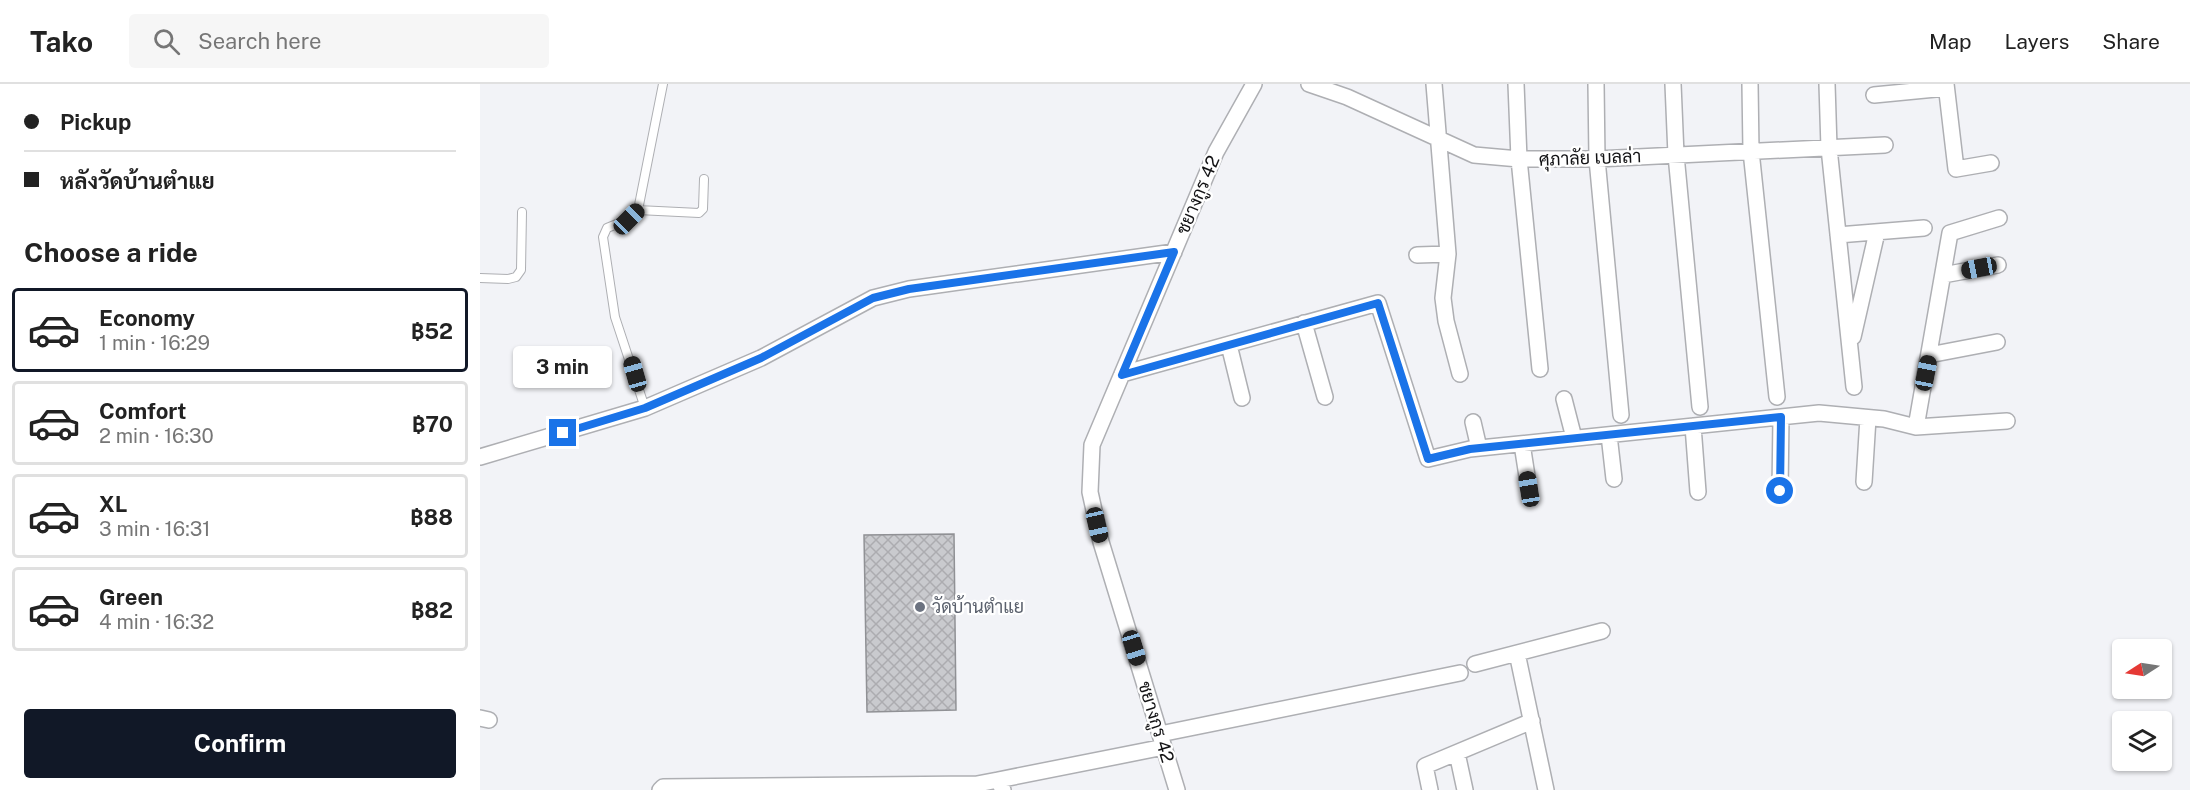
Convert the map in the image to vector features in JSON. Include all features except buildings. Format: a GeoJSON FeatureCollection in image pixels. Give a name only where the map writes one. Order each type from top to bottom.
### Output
{"type":"FeatureCollection","features":[{"type":"Feature","properties":{"kind":"street","name":"ชยางกูร 42"},"geometry":{"type":"LineString","coordinates":[[1177,790],[1101,542],[1089,492],[1092,445],[1216,152],[1254,84]]}},
{"type":"Feature","properties":{"kind":"street","name":"ศุภาลัย เบลล่า"},"geometry":{"type":"LineString","coordinates":[[1309,84],[1347,97],[1474,155],[1519,159],[1597,159],[1885,145]]}},
{"type":"Feature","properties":{"kind":"street"},"geometry":{"type":"LineString","coordinates":[[1434,84],[1448,254],[1443,298],[1446,321],[1460,374]]}},
{"type":"Feature","properties":{"kind":"street"},"geometry":{"type":"LineString","coordinates":[[1516,84],[1519,159],[1540,369]]}},
{"type":"Feature","properties":{"kind":"street"},"geometry":{"type":"LineString","coordinates":[[1596,84],[1597,159],[1622,415]]}},
{"type":"Feature","properties":{"kind":"street"},"geometry":{"type":"LineString","coordinates":[[1673,84],[1676,155],[1700,407]]}},
{"type":"Feature","properties":{"kind":"street"},"geometry":{"type":"LineString","coordinates":[[1750,84],[1751,151],[1777,397]]}},
{"type":"Feature","properties":{"kind":"street"},"geometry":{"type":"LineString","coordinates":[[1827,84],[1829,148],[1854,387]]}},
{"type":"Feature","properties":{"kind":"street"},"geometry":{"type":"LineString","coordinates":[[1874,95],[1946,86],[1956,169],[1991,163]]}},
{"type":"Feature","properties":{"kind":"street"},"geometry":{"type":"LineString","coordinates":[[1916,427],[1950,233],[1999,218]]}},
{"type":"Feature","properties":{"kind":"street"},"geometry":{"type":"LineString","coordinates":[[1838,235],[1924,228]]}},
{"type":"Feature","properties":{"kind":"street"},"geometry":{"type":"LineString","coordinates":[[1850,351],[1877,232]]}},
{"type":"Feature","properties":{"kind":"street"},"geometry":{"type":"LineString","coordinates":[[480,457],[645,408],[761,358],[873,298],[909,289],[1174,252]]}},
{"type":"Feature","properties":{"kind":"street"},"geometry":{"type":"LineString","coordinates":[[1417,255],[1448,254]]}},
{"type":"Feature","properties":{"kind":"street"},"geometry":{"type":"LineString","coordinates":[[1943,275],[1998,265]]}},
{"type":"Feature","properties":{"kind":"street"},"geometry":{"type":"LineString","coordinates":[[1122,375],[1378,303],[1428,459],[1479,448],[1819,413],[1884,419],[1916,427],[2007,421]]}},
{"type":"Feature","properties":{"kind":"street"},"geometry":{"type":"LineString","coordinates":[[1304,323],[1325,397]]}},
{"type":"Feature","properties":{"kind":"street"},"geometry":{"type":"LineString","coordinates":[[1929,355],[1997,342]]}},
{"type":"Feature","properties":{"kind":"street"},"geometry":{"type":"LineString","coordinates":[[1229,345],[1242,398]]}},
{"type":"Feature","properties":{"kind":"street"},"geometry":{"type":"LineString","coordinates":[[1564,399],[1574,438]]}},
{"type":"Feature","properties":{"kind":"street"},"geometry":{"type":"LineString","coordinates":[[1780,491],[1781,417]]}},
{"type":"Feature","properties":{"kind":"street"},"geometry":{"type":"LineString","coordinates":[[1864,482],[1868,418]]}},
{"type":"Feature","properties":{"kind":"street"},"geometry":{"type":"LineString","coordinates":[[1473,422],[1479,448]]}},
{"type":"Feature","properties":{"kind":"street"},"geometry":{"type":"LineString","coordinates":[[1693,426],[1698,492]]}},
{"type":"Feature","properties":{"kind":"street"},"geometry":{"type":"LineString","coordinates":[[1610,435],[1614,479]]}},
{"type":"Feature","properties":{"kind":"street"},"geometry":{"type":"LineString","coordinates":[[1521,444],[1529,489]]}},
{"type":"Feature","properties":{"kind":"street"},"geometry":{"type":"LineString","coordinates":[[1475,664],[1602,631]]}},
{"type":"Feature","properties":{"kind":"street"},"geometry":{"type":"LineString","coordinates":[[1517,653],[1546,790]]}},
{"type":"Feature","properties":{"kind":"street"},"geometry":{"type":"LineString","coordinates":[[660,790],[663,787],[977,787],[1001,785],[1162,740],[1460,673]]}},
{"type":"Feature","properties":{"kind":"street"},"geometry":{"type":"LineString","coordinates":[[1430,790],[1425,766],[1532,721]]}},
{"type":"Feature","properties":{"kind":"street"},"geometry":{"type":"LineString","coordinates":[[1457,753],[1465,790]]}},
{"type":"Feature","properties":{"kind":"lane"},"geometry":{"type":"LineString","coordinates":[[645,408],[615,317],[603,237],[607,228],[629,219],[638,210],[663,84]]}},
{"type":"Feature","properties":{"kind":"lane"},"geometry":{"type":"LineString","coordinates":[[638,210],[699,213],[703,209],[704,179]]}},
{"type":"Feature","properties":{"kind":"lane"},"geometry":{"type":"LineString","coordinates":[[480,278],[508,279],[516,277],[521,270],[522,212]]}},
{"type":"Feature","properties":{"kind":"place","name":"วัดบ้านตำแย"},"geometry":{"type":"Point","coordinates":[920,607]}},
{"type":"Feature","properties":{"kind":"route"},"geometry":{"type":"LineString","coordinates":[[563,433],[645,408],[761,358],[873,298],[909,289],[1174,252],[1122,375],[1378,303],[1428,459],[1470,449],[1781,417],[1780,491]]}}]}
